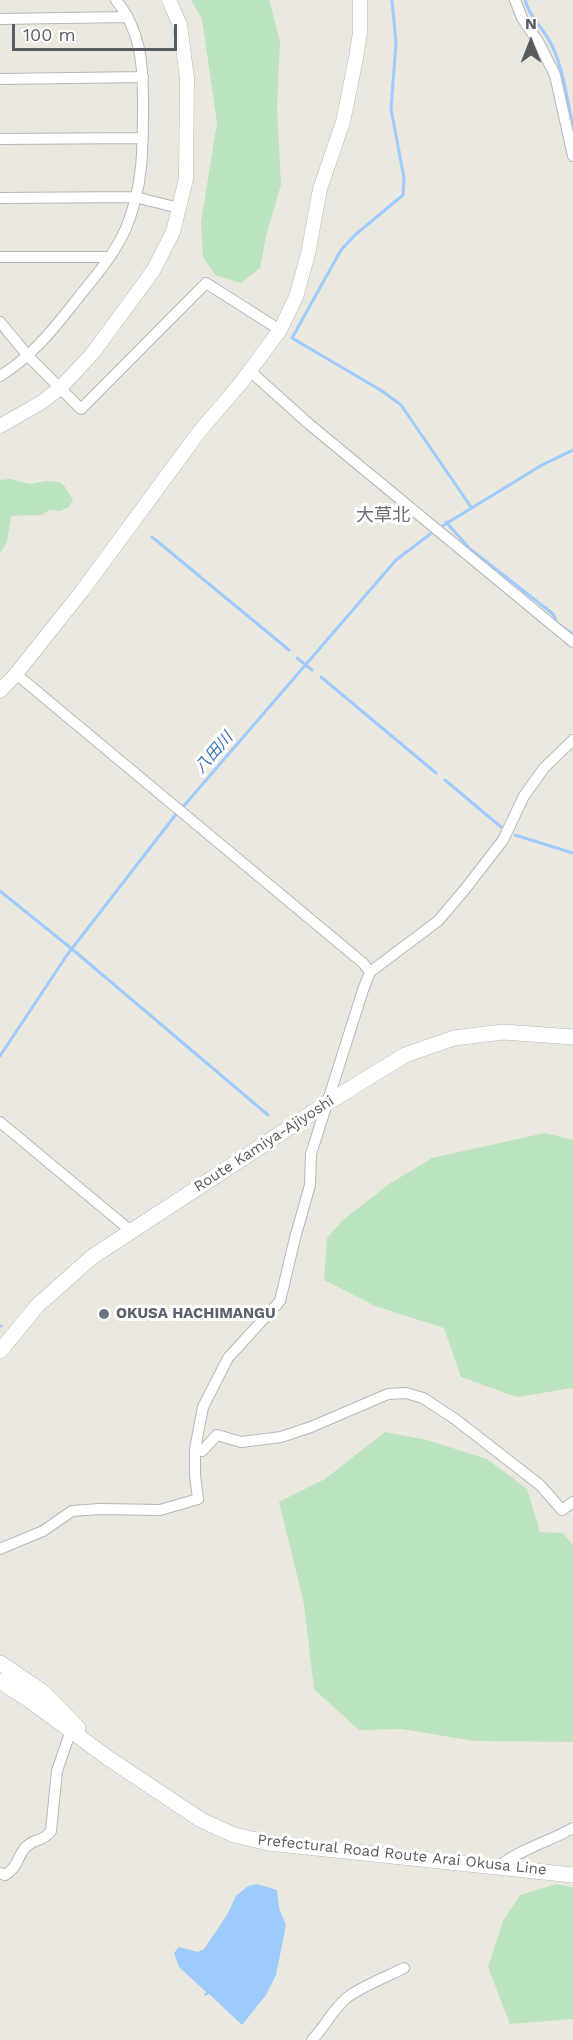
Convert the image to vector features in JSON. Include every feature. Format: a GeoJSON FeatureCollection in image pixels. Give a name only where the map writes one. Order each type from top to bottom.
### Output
{"type":"FeatureCollection","features":[{"type":"Feature","properties":{"kind":"main road","name":"Route Kamiya-Ajiyoshi"},"geometry":{"type":"LineString","coordinates":[[0,1351],[37,1306],[92,1257],[327,1103],[405,1055],[454,1038],[503,1032],[573,1037]]}},
{"type":"Feature","properties":{"kind":"main road","name":"Prefectural Road Route Arai Okusa Line"},"geometry":{"type":"LineString","coordinates":[[0,1663],[43,1692],[108,1758]]}},
{"type":"Feature","properties":{"kind":"main road","name":"Prefectural Road Route Arai Okusa Line"},"geometry":{"type":"LineString","coordinates":[[0,1681],[108,1758],[201,1820],[234,1835],[269,1843],[573,1875]]}},
{"type":"Feature","properties":{"kind":"street"},"geometry":{"type":"LineString","coordinates":[[0,376],[28,356],[50,335],[110,257],[126,229],[142,168],[143,77],[141,53],[136,36],[117,0]]}},
{"type":"Feature","properties":{"kind":"street"},"geometry":{"type":"LineString","coordinates":[[0,426],[28,412],[60,388],[92,354],[153,271],[172,232],[186,179],[188,158],[186,64],[180,25],[169,0]]}},
{"type":"Feature","properties":{"kind":"street"},"geometry":{"type":"LineString","coordinates":[[0,691],[82,591],[199,432],[280,330],[296,297],[308,254],[320,189],[343,122],[359,41],[360,0]]}},
{"type":"Feature","properties":{"kind":"street"},"geometry":{"type":"LineString","coordinates":[[515,0],[522,18],[555,75],[573,156]]}},
{"type":"Feature","properties":{"kind":"street"},"geometry":{"type":"LineString","coordinates":[[0,19],[128,17]]}},
{"type":"Feature","properties":{"kind":"street"},"geometry":{"type":"LineString","coordinates":[[0,79],[143,77]]}},
{"type":"Feature","properties":{"kind":"street"},"geometry":{"type":"LineString","coordinates":[[0,139],[143,138]]}},
{"type":"Feature","properties":{"kind":"street"},"geometry":{"type":"LineString","coordinates":[[0,198],[135,197],[179,208]]}},
{"type":"Feature","properties":{"kind":"street"},"geometry":{"type":"LineString","coordinates":[[0,257],[110,257]]}},
{"type":"Feature","properties":{"kind":"street"},"geometry":{"type":"LineString","coordinates":[[0,322],[28,356],[81,409],[206,283],[280,330]]}},
{"type":"Feature","properties":{"kind":"street"},"geometry":{"type":"LineString","coordinates":[[250,370],[309,424],[573,642]]}},
{"type":"Feature","properties":{"kind":"street"},"geometry":{"type":"LineString","coordinates":[[16,674],[363,963],[370,972]]}},
{"type":"Feature","properties":{"kind":"street"},"geometry":{"type":"LineString","coordinates":[[0,1549],[43,1531],[72,1511],[160,1510],[198,1499],[195,1449],[203,1407],[228,1358],[280,1301],[310,1185],[311,1154],[359,1000],[370,972],[438,921],[503,840],[524,796],[543,768],[573,740]]}},
{"type":"Feature","properties":{"kind":"street"},"geometry":{"type":"LineString","coordinates":[[0,1122],[131,1231]]}},
{"type":"Feature","properties":{"kind":"street"},"geometry":{"type":"LineString","coordinates":[[195,1449],[202,1451],[217,1435],[241,1442],[281,1437],[311,1427],[388,1394],[406,1393],[423,1398],[455,1419],[540,1485],[562,1510],[573,1502]]}},
{"type":"Feature","properties":{"kind":"street"},"geometry":{"type":"LineString","coordinates":[[0,1873],[5,1875],[14,1869],[26,1847],[33,1842],[46,1839],[51,1831],[57,1771],[71,1730]]}},
{"type":"Feature","properties":{"kind":"street"},"geometry":{"type":"LineString","coordinates":[[499,1866],[513,1855],[553,1839],[573,1828]]}},
{"type":"Feature","properties":{"kind":"street"},"geometry":{"type":"LineString","coordinates":[[312,2040],[333,2012],[348,1997],[404,1968]]}},
{"type":"Feature","properties":{"kind":"green space"},"geometry":{"type":"Polygon","coordinates":[[[191,0],[269,0],[280,41],[277,107],[281,185],[266,236],[260,268],[241,283],[215,275],[203,257],[201,222],[217,123],[202,19],[191,0]]]}},
{"type":"Feature","properties":{"kind":"green space"},"geometry":{"type":"Polygon","coordinates":[[[10,479],[30,484],[46,481],[60,482],[73,499],[69,507],[60,511],[49,510],[42,515],[11,516],[7,542],[0,554],[0,480],[10,479]]]}},
{"type":"Feature","properties":{"kind":"green space"},"geometry":{"type":"Polygon","coordinates":[[[545,1133],[573,1140],[573,1388],[517,1397],[461,1377],[444,1328],[375,1306],[324,1280],[327,1238],[343,1220],[389,1184],[432,1158],[545,1133]]]}},
{"type":"Feature","properties":{"kind":"green space"},"geometry":{"type":"Polygon","coordinates":[[[385,1432],[427,1440],[487,1459],[527,1489],[540,1532],[563,1533],[573,1545],[573,1742],[474,1741],[402,1729],[359,1730],[314,1689],[304,1604],[279,1502],[325,1479],[385,1432]]]}},
{"type":"Feature","properties":{"kind":"green space"},"geometry":{"type":"Polygon","coordinates":[[[556,1884],[573,1887],[573,2019],[510,2024],[488,1967],[503,1921],[520,1895],[556,1884]]]}},
{"type":"Feature","properties":{"kind":"water"},"geometry":{"type":"Polygon","coordinates":[[[257,1884],[277,1890],[279,1908],[286,1925],[276,1975],[266,1995],[242,2025],[209,1994],[204,1995],[206,1992],[179,1967],[174,1953],[179,1947],[198,1952],[204,1949],[227,1915],[236,1896],[248,1886],[257,1884]]]}},
{"type":"Feature","properties":{"kind":"waterway"},"geometry":{"type":"LineString","coordinates":[[392,0],[396,43],[391,109],[404,178],[403,195],[355,235],[341,250],[292,338],[382,391],[401,405],[471,507]]}},
{"type":"Feature","properties":{"kind":"waterway"},"geometry":{"type":"LineString","coordinates":[[525,0],[558,60],[573,127]]}},
{"type":"Feature","properties":{"kind":"waterway"},"geometry":{"type":"LineString","coordinates":[[439,528],[542,465],[573,450]]}},
{"type":"Feature","properties":{"kind":"waterway"},"geometry":{"type":"LineString","coordinates":[[446,522],[470,549],[553,614],[557,623],[573,634]]}},
{"type":"Feature","properties":{"kind":"waterway","name":"八田川"},"geometry":{"type":"LineString","coordinates":[[182,808],[396,560],[433,532]]}},
{"type":"Feature","properties":{"kind":"waterway"},"geometry":{"type":"LineString","coordinates":[[152,537],[289,650]]}},
{"type":"Feature","properties":{"kind":"waterway","name":"八田川"},"geometry":{"type":"LineString","coordinates":[[297,658],[312,670]]}},
{"type":"Feature","properties":{"kind":"waterway"},"geometry":{"type":"LineString","coordinates":[[321,677],[436,773]]}},
{"type":"Feature","properties":{"kind":"waterway"},"geometry":{"type":"LineString","coordinates":[[445,780],[501,827]]}},
{"type":"Feature","properties":{"kind":"waterway","name":"八田川"},"geometry":{"type":"LineString","coordinates":[[0,1056],[67,955],[177,813]]}},
{"type":"Feature","properties":{"kind":"waterway"},"geometry":{"type":"LineString","coordinates":[[515,835],[573,853]]}},
{"type":"Feature","properties":{"kind":"waterway"},"geometry":{"type":"LineString","coordinates":[[0,891],[268,1115]]}},
{"type":"Feature","properties":{"kind":"place","name":"OKUSA HACHIMANGU"},"geometry":{"type":"Point","coordinates":[104,1314]}},
{"type":"Feature","properties":{"kind":"district","name":"大草北"},"geometry":{"type":"Point","coordinates":[383,516]}}]}
